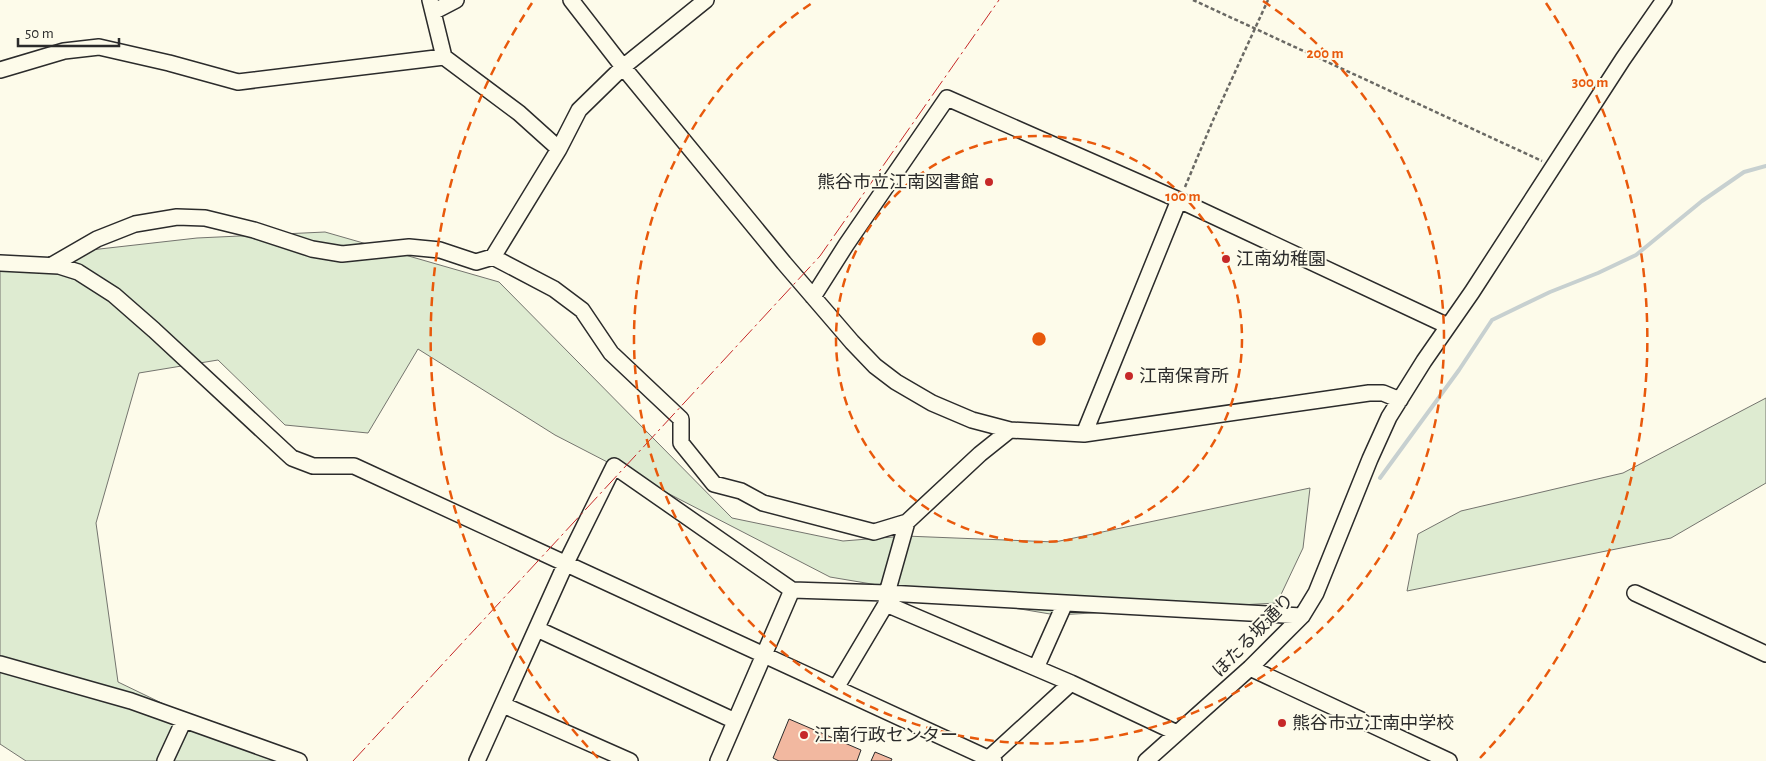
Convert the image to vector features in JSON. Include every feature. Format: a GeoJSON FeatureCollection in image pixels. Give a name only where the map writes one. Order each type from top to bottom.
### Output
{"type":"FeatureCollection","features":[{"type":"Feature","properties":{"kind":"street"},"geometry":{"type":"LineString","coordinates":[[456,0],[432,6],[444,56],[519,114],[559,149]]}},
{"type":"Feature","properties":{"kind":"street"},"geometry":{"type":"LineString","coordinates":[[571,0],[623,67],[784,264],[852,342],[875,366],[896,382],[932,404],[954,414],[1010,430],[1084,434],[1369,393],[1383,393],[1400,400]]}},
{"type":"Feature","properties":{"kind":"street"},"geometry":{"type":"LineString","coordinates":[[52,266],[98,239],[135,224],[177,217],[205,218],[254,230],[312,249],[342,254],[409,247],[440,250],[476,262],[493,256],[559,149],[579,110],[623,67],[706,0]]}},
{"type":"Feature","properties":{"kind":"street","name":"ほたる坂通り"},"geometry":{"type":"LineString","coordinates":[[1146,761],[1250,668],[1302,616],[1316,593],[1370,458],[1389,417],[1555,166],[1623,59],[1664,0]]}},
{"type":"Feature","properties":{"kind":"street"},"geometry":{"type":"LineString","coordinates":[[0,70],[64,51],[99,47],[169,63],[238,82],[444,56]]}},
{"type":"Feature","properties":{"kind":"street"},"geometry":{"type":"LineString","coordinates":[[813,297],[947,98],[1179,200],[1448,326]]}},
{"type":"Feature","properties":{"kind":"street"},"geometry":{"type":"LineString","coordinates":[[1084,434],[1179,200]]}},
{"type":"Feature","properties":{"kind":"street"},"geometry":{"type":"LineString","coordinates":[[493,256],[554,289],[582,310],[611,353],[680,419],[680,443],[714,484],[741,491],[763,503],[874,532],[907,522],[980,454],[1010,430]]}},
{"type":"Feature","properties":{"kind":"street"},"geometry":{"type":"LineString","coordinates":[[0,263],[59,266],[78,272],[114,294],[292,458],[313,466],[354,466],[991,760],[1071,683]]}},
{"type":"Feature","properties":{"kind":"street"},"geometry":{"type":"LineString","coordinates":[[477,761],[566,563],[614,466],[792,590],[886,598],[1065,603],[1302,616]]}},
{"type":"Feature","properties":{"kind":"street"},"geometry":{"type":"LineString","coordinates":[[836,688],[886,598],[907,522]]}},
{"type":"Feature","properties":{"kind":"street"},"geometry":{"type":"LineString","coordinates":[[718,761],[792,590]]}},
{"type":"Feature","properties":{"kind":"street"},"geometry":{"type":"LineString","coordinates":[[1635,593],[1766,654]]}},
{"type":"Feature","properties":{"kind":"street"},"geometry":{"type":"LineString","coordinates":[[886,598],[1177,733]]}},
{"type":"Feature","properties":{"kind":"street"},"geometry":{"type":"LineString","coordinates":[[1036,668],[1065,603]]}},
{"type":"Feature","properties":{"kind":"street"},"geometry":{"type":"LineString","coordinates":[[537,629],[735,721]]}},
{"type":"Feature","properties":{"kind":"street"},"geometry":{"type":"LineString","coordinates":[[0,664],[132,701],[299,761]]}},
{"type":"Feature","properties":{"kind":"street"},"geometry":{"type":"LineString","coordinates":[[1250,668],[1449,761]]}},
{"type":"Feature","properties":{"kind":"street"},"geometry":{"type":"LineString","coordinates":[[503,704],[630,761]]}},
{"type":"Feature","properties":{"kind":"street"},"geometry":{"type":"LineString","coordinates":[[165,761],[184,720]]}},
{"type":"Feature","properties":{"kind":"path"},"geometry":{"type":"LineString","coordinates":[[1194,0],[1555,166]]}},
{"type":"Feature","properties":{"kind":"path"},"geometry":{"type":"LineString","coordinates":[[1179,200],[1268,0]]}},
{"type":"Feature","properties":{"kind":"green space"},"geometry":{"type":"Polygon","coordinates":[[[325,232],[499,282],[732,518],[843,541],[905,536],[1055,542],[1310,488],[1303,548],[1277,603],[1056,615],[830,577],[555,435],[418,349],[368,433],[285,425],[218,360],[139,373],[96,523],[118,682],[282,761],[26,761],[0,744],[0,271],[73,252],[197,238],[325,232]]]}},
{"type":"Feature","properties":{"kind":"green space"},"geometry":{"type":"Polygon","coordinates":[[[1766,398],[1766,483],[1671,538],[1407,591],[1418,534],[1461,511],[1623,473],[1766,398]]]}},
{"type":"Feature","properties":{"kind":"building","name":"江南行政センター"},"geometry":{"type":"Polygon","coordinates":[[[789,719],[861,750],[857,761],[779,761],[773,758],[789,719]]]}},
{"type":"Feature","properties":{"kind":"building","name":"江南行政センター"},"geometry":{"type":"Polygon","coordinates":[[[875,752],[892,759],[891,761],[871,761],[875,752]]]}},
{"type":"Feature","properties":{"kind":"waterway"},"geometry":{"type":"LineString","coordinates":[[1380,478],[1459,370],[1492,320],[1550,292],[1598,273],[1636,255],[1702,201],[1744,172],[1766,166]]}},
{"type":"Feature","properties":{"kind":"power"},"geometry":{"type":"LineString","coordinates":[[353,761],[820,256],[999,0]]}},
{"type":"Feature","properties":{"kind":"place","name":"熊谷市立江南図書館"},"geometry":{"type":"Point","coordinates":[989,182]}},
{"type":"Feature","properties":{"kind":"place","name":"江南幼稚園"},"geometry":{"type":"Point","coordinates":[1226,259]}},
{"type":"Feature","properties":{"kind":"place","name":"江南保育所"},"geometry":{"type":"Point","coordinates":[1129,376]}},
{"type":"Feature","properties":{"kind":"place","name":"熊谷市立江南中学校"},"geometry":{"type":"Point","coordinates":[1282,723]}},
{"type":"Feature","properties":{"kind":"place","name":"江南行政センター"},"geometry":{"type":"Point","coordinates":[804,735]}}]}
